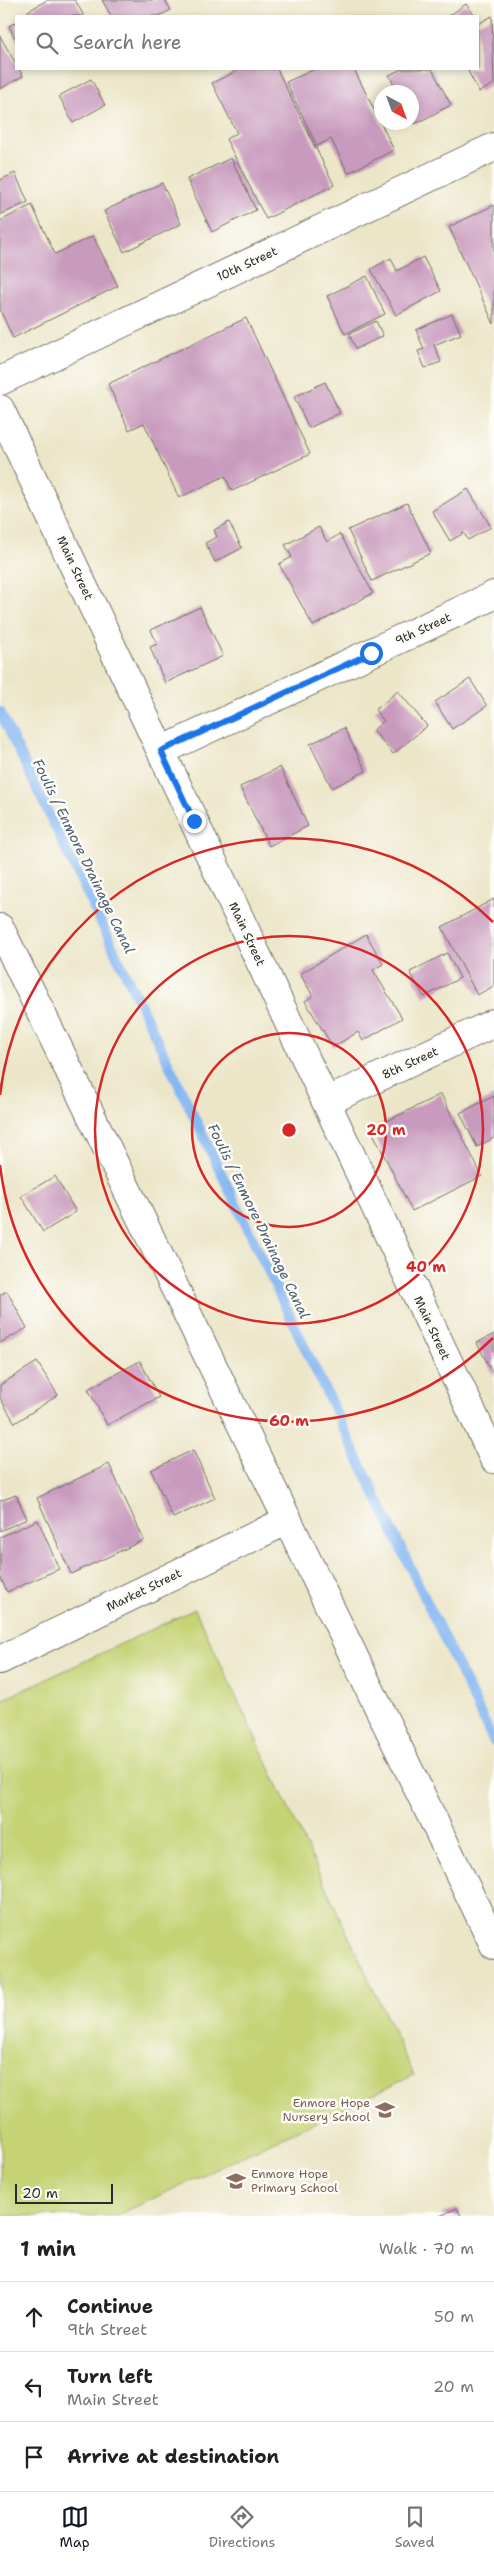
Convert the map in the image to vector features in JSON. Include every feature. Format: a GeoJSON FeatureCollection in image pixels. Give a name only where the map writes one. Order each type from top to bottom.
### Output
{"type":"FeatureCollection","features":[{"type":"Feature","properties":{"kind":"street","name":"10th Street"},"geometry":{"type":"LineString","coordinates":[[0,381],[494,147]]}},
{"type":"Feature","properties":{"kind":"street","name":"Main Street"},"geometry":{"type":"LineString","coordinates":[[0,409],[494,1459]]}},
{"type":"Feature","properties":{"kind":"street","name":"9th Street"},"geometry":{"type":"LineString","coordinates":[[161,751],[494,595]]}},
{"type":"Feature","properties":{"kind":"street"},"geometry":{"type":"LineString","coordinates":[[0,928],[494,1945]]}},
{"type":"Feature","properties":{"kind":"street","name":"8th Street"},"geometry":{"type":"LineString","coordinates":[[326,1102],[494,1023]]}},
{"type":"Feature","properties":{"kind":"street","name":"Market Street"},"geometry":{"type":"LineString","coordinates":[[0,1660],[288,1520]]}},
{"type":"Feature","properties":{"kind":"green space"},"geometry":{"type":"Polygon","coordinates":[[[195,1609],[414,2075],[116,2216],[0,2216],[0,1701],[195,1609]]]}},
{"type":"Feature","properties":{"kind":"building"},"geometry":{"type":"Polygon","coordinates":[[[47,0],[75,0],[83,15],[30,15],[28,11],[47,0]]]}},
{"type":"Feature","properties":{"kind":"building"},"geometry":{"type":"Polygon","coordinates":[[[102,0],[165,0],[171,10],[161,15],[110,15],[102,0]]]}},
{"type":"Feature","properties":{"kind":"building"},"geometry":{"type":"Polygon","coordinates":[[[466,4],[474,15],[450,15],[466,4]]]}},
{"type":"Feature","properties":{"kind":"building"},"geometry":{"type":"Polygon","coordinates":[[[492,16],[494,84],[479,92],[468,70],[479,70],[479,23],[492,16]]]}},
{"type":"Feature","properties":{"kind":"building"},"geometry":{"type":"Polygon","coordinates":[[[15,23],[15,38],[9,26],[15,23]]]}},
{"type":"Feature","properties":{"kind":"building"},"geometry":{"type":"Polygon","coordinates":[[[0,36],[15,62],[15,70],[20,70],[23,76],[0,89],[0,36]]]}},
{"type":"Feature","properties":{"kind":"building"},"geometry":{"type":"Polygon","coordinates":[[[239,70],[277,70],[334,185],[266,219],[226,139],[237,133],[212,83],[239,70]]]}},
{"type":"Feature","properties":{"kind":"building"},"geometry":{"type":"Polygon","coordinates":[[[313,70],[354,70],[374,110],[374,130],[384,130],[394,150],[348,173],[331,139],[317,146],[286,82],[313,70]]]}},
{"type":"Feature","properties":{"kind":"building"},"geometry":{"type":"Polygon","coordinates":[[[400,70],[433,70],[451,105],[419,122],[419,85],[394,85],[389,75],[400,70]]]}},
{"type":"Feature","properties":{"kind":"building"},"geometry":{"type":"Polygon","coordinates":[[[91,79],[105,105],[73,123],[59,96],[91,79]]]}},
{"type":"Feature","properties":{"kind":"building"},"geometry":{"type":"Polygon","coordinates":[[[231,158],[256,210],[212,232],[187,179],[231,158]]]}},
{"type":"Feature","properties":{"kind":"building"},"geometry":{"type":"Polygon","coordinates":[[[15,173],[28,202],[0,215],[0,180],[15,173]]]}},
{"type":"Feature","properties":{"kind":"building"},"geometry":{"type":"Polygon","coordinates":[[[162,183],[181,224],[124,252],[104,211],[162,183]]]}},
{"type":"Feature","properties":{"kind":"building"},"geometry":{"type":"Polygon","coordinates":[[[32,205],[55,254],[93,236],[118,286],[13,338],[0,310],[0,221],[32,205]]]}},
{"type":"Feature","properties":{"kind":"building"},"geometry":{"type":"Polygon","coordinates":[[[494,205],[494,324],[449,227],[494,205]]]}},
{"type":"Feature","properties":{"kind":"building"},"geometry":{"type":"Polygon","coordinates":[[[423,257],[441,291],[396,315],[371,269],[391,258],[397,271],[423,257]]]}},
{"type":"Feature","properties":{"kind":"building"},"geometry":{"type":"Polygon","coordinates":[[[367,276],[385,314],[345,334],[327,296],[367,276]]]}},
{"type":"Feature","properties":{"kind":"building"},"geometry":{"type":"Polygon","coordinates":[[[452,314],[461,334],[434,345],[441,362],[425,368],[418,351],[424,349],[416,330],[452,314]]]}},
{"type":"Feature","properties":{"kind":"building"},"geometry":{"type":"Polygon","coordinates":[[[246,318],[310,454],[232,491],[225,476],[179,498],[144,423],[129,430],[108,384],[246,318]]]}},
{"type":"Feature","properties":{"kind":"building"},"geometry":{"type":"Polygon","coordinates":[[[376,321],[383,336],[356,349],[349,334],[376,321]]]}},
{"type":"Feature","properties":{"kind":"building"},"geometry":{"type":"Polygon","coordinates":[[[325,382],[340,413],[309,428],[294,397],[325,382]]]}},
{"type":"Feature","properties":{"kind":"building"},"geometry":{"type":"Polygon","coordinates":[[[468,489],[491,527],[468,540],[464,533],[450,541],[432,511],[468,489]]]}},
{"type":"Feature","properties":{"kind":"building"},"geometry":{"type":"Polygon","coordinates":[[[407,503],[431,553],[372,581],[348,530],[407,503]]]}},
{"type":"Feature","properties":{"kind":"building"},"geometry":{"type":"Polygon","coordinates":[[[229,522],[242,548],[215,562],[205,543],[217,537],[214,530],[229,522]]]}},
{"type":"Feature","properties":{"kind":"building"},"geometry":{"type":"Polygon","coordinates":[[[319,527],[327,542],[340,534],[373,593],[313,626],[279,564],[292,557],[285,545],[319,527]]]}},
{"type":"Feature","properties":{"kind":"building"},"geometry":{"type":"Polygon","coordinates":[[[200,607],[223,656],[165,683],[150,647],[157,644],[151,630],[200,607]]]}},
{"type":"Feature","properties":{"kind":"building"},"geometry":{"type":"Polygon","coordinates":[[[470,679],[487,706],[452,729],[435,702],[470,679]]]}},
{"type":"Feature","properties":{"kind":"building"},"geometry":{"type":"Polygon","coordinates":[[[398,691],[427,726],[393,754],[373,730],[384,721],[375,710],[398,691]]]}},
{"type":"Feature","properties":{"kind":"building"},"geometry":{"type":"Polygon","coordinates":[[[344,728],[366,771],[332,788],[310,744],[344,728]]]}},
{"type":"Feature","properties":{"kind":"building"},"geometry":{"type":"Polygon","coordinates":[[[280,767],[308,826],[269,846],[240,787],[280,767]]]}},
{"type":"Feature","properties":{"kind":"building"},"geometry":{"type":"Polygon","coordinates":[[[494,899],[494,986],[477,995],[442,927],[494,899]]]}},
{"type":"Feature","properties":{"kind":"building"},"geometry":{"type":"Polygon","coordinates":[[[366,934],[383,964],[373,970],[402,1018],[363,1041],[358,1032],[333,1047],[305,1001],[313,996],[300,974],[366,934]]]}},
{"type":"Feature","properties":{"kind":"building"},"geometry":{"type":"Polygon","coordinates":[[[447,953],[460,978],[424,997],[410,972],[447,953]]]}},
{"type":"Feature","properties":{"kind":"building"},"geometry":{"type":"Polygon","coordinates":[[[441,1094],[482,1176],[412,1211],[371,1129],[441,1094]]]}},
{"type":"Feature","properties":{"kind":"building"},"geometry":{"type":"Polygon","coordinates":[[[494,1096],[494,1138],[477,1147],[460,1113],[494,1096]]]}},
{"type":"Feature","properties":{"kind":"building"},"geometry":{"type":"Polygon","coordinates":[[[55,1176],[76,1212],[43,1232],[21,1196],[55,1176]]]}},
{"type":"Feature","properties":{"kind":"building"},"geometry":{"type":"Polygon","coordinates":[[[7,1291],[27,1328],[0,1343],[0,1295],[7,1291]]]}},
{"type":"Feature","properties":{"kind":"building"},"geometry":{"type":"Polygon","coordinates":[[[494,1334],[494,1376],[477,1343],[494,1334]]]}},
{"type":"Feature","properties":{"kind":"building"},"geometry":{"type":"Polygon","coordinates":[[[140,1361],[159,1397],[107,1425],[88,1389],[140,1361]]]}},
{"type":"Feature","properties":{"kind":"building"},"geometry":{"type":"Polygon","coordinates":[[[37,1362],[58,1395],[15,1423],[0,1398],[0,1385],[37,1362]]]}},
{"type":"Feature","properties":{"kind":"building"},"geometry":{"type":"Polygon","coordinates":[[[193,1450],[215,1498],[173,1518],[151,1470],[193,1450]]]}},
{"type":"Feature","properties":{"kind":"building"},"geometry":{"type":"Polygon","coordinates":[[[109,1464],[144,1540],[71,1574],[37,1498],[109,1464]]]}},
{"type":"Feature","properties":{"kind":"building"},"geometry":{"type":"Polygon","coordinates":[[[16,1495],[27,1519],[0,1531],[0,1501],[16,1495]]]}},
{"type":"Feature","properties":{"kind":"building"},"geometry":{"type":"Polygon","coordinates":[[[38,1520],[59,1569],[7,1592],[0,1576],[0,1537],[38,1520]]]}},
{"type":"Feature","properties":{"kind":"building"},"geometry":{"type":"Polygon","coordinates":[[[457,2208],[461,2216],[440,2216],[457,2208]]]}},
{"type":"Feature","properties":{"kind":"waterway","name":"Foulis / Enmore Drainage Canal"},"geometry":{"type":"LineString","coordinates":[[0,712],[494,1742]]}},
{"type":"Feature","properties":{"kind":"place","name":"Enmore Hope Nursery School"},"geometry":{"type":"Point","coordinates":[385,2110]}},
{"type":"Feature","properties":{"kind":"place","name":"Enmore Hope Primary School"},"geometry":{"type":"Point","coordinates":[236,2181]}},
{"type":"Feature","properties":{"kind":"route"},"geometry":{"type":"LineString","coordinates":[[194,821],[161,751],[371,653]]}}]}
